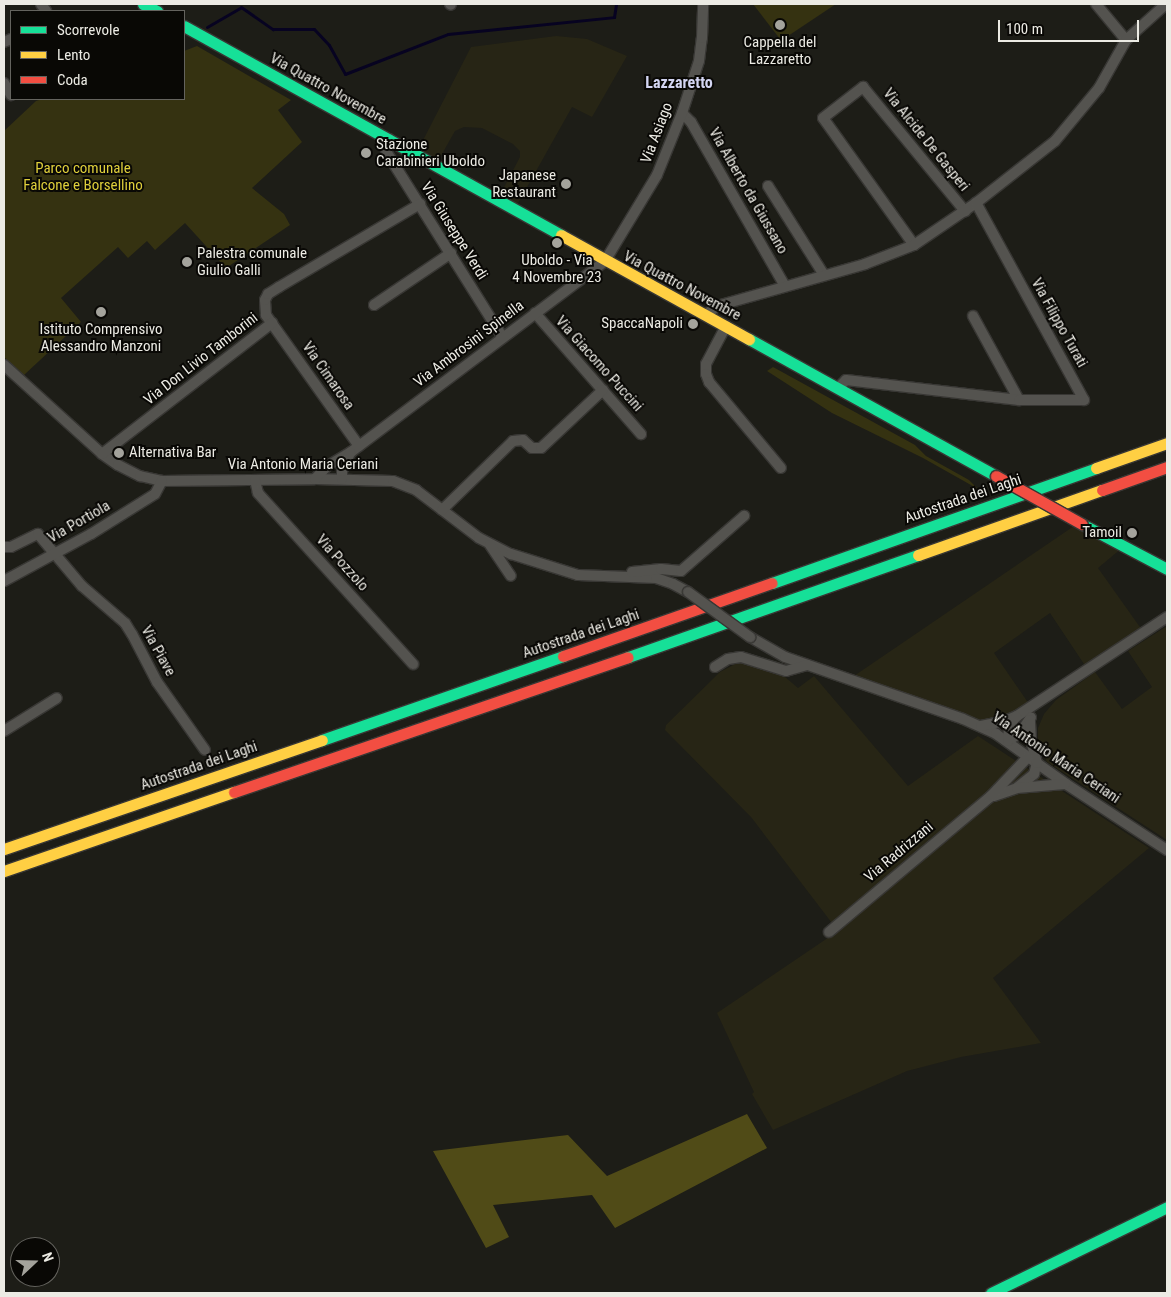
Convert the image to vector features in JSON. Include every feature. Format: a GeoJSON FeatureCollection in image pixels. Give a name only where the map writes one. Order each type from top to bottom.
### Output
{"type":"FeatureCollection","features":[{"type":"Feature","properties":{"kind":"main road"},"geometry":{"type":"LineString","coordinates":[[143,4],[154,10]]}},
{"type":"Feature","properties":{"kind":"main road","name":"Via Quattro Novembre"},"geometry":{"type":"LineString","coordinates":[[185,27],[605,261],[1167,569]]}},
{"type":"Feature","properties":{"kind":"main road","name":"Autostrada dei Laghi"},"geometry":{"type":"LineString","coordinates":[[4,849],[530,668],[1167,443]]}},
{"type":"Feature","properties":{"kind":"main road"},"geometry":{"type":"LineString","coordinates":[[4,871],[538,688],[1167,467]]}},
{"type":"Feature","properties":{"kind":"main road"},"geometry":{"type":"LineString","coordinates":[[991,1293],[1167,1206]]}},
{"type":"Feature","properties":{"kind":"street","name":"Via Asiago"},"geometry":{"type":"LineString","coordinates":[[605,261],[657,175],[682,113],[699,61],[703,4]]}},
{"type":"Feature","properties":{"kind":"street"},"geometry":{"type":"LineString","coordinates":[[1096,4],[1126,40]]}},
{"type":"Feature","properties":{"kind":"street","name":"Via Alcide De Gasperi"},"geometry":{"type":"LineString","coordinates":[[706,315],[717,306],[865,264],[914,245],[965,211],[1055,141],[1099,88],[1126,40],[1166,4]]}},
{"type":"Feature","properties":{"kind":"street"},"geometry":{"type":"LineString","coordinates":[[4,83],[10,94]]}},
{"type":"Feature","properties":{"kind":"street","name":"Via Alcide De Gasperi"},"geometry":{"type":"LineString","coordinates":[[914,245],[823,118],[863,87],[965,211]]}},
{"type":"Feature","properties":{"kind":"street","name":"Via Alberto da Giussano"},"geometry":{"type":"LineString","coordinates":[[682,113],[691,122],[785,286]]}},
{"type":"Feature","properties":{"kind":"street","name":"Via Giuseppe Verdi"},"geometry":{"type":"LineString","coordinates":[[388,139],[385,147],[387,153],[503,338]]}},
{"type":"Feature","properties":{"kind":"street"},"geometry":{"type":"LineString","coordinates":[[768,186],[824,275]]}},
{"type":"Feature","properties":{"kind":"street","name":"Via Filippo Turati"},"geometry":{"type":"LineString","coordinates":[[838,388],[846,380],[1019,400],[1084,400],[976,203]]}},
{"type":"Feature","properties":{"kind":"street","name":"Via Don Livio Tamborini"},"geometry":{"type":"LineString","coordinates":[[102,454],[272,324],[264,307],[268,294],[420,204]]}},
{"type":"Feature","properties":{"kind":"street"},"geometry":{"type":"LineString","coordinates":[[374,305],[451,253]]}},
{"type":"Feature","properties":{"kind":"street","name":"Via Ambrosini Spinella"},"geometry":{"type":"LineString","coordinates":[[315,479],[326,467],[355,449],[605,261]]}},
{"type":"Feature","properties":{"kind":"street","name":"Via Giacomo Puccini"},"geometry":{"type":"LineString","coordinates":[[535,313],[642,434]]}},
{"type":"Feature","properties":{"kind":"street"},"geometry":{"type":"LineString","coordinates":[[973,316],[1019,400]]}},
{"type":"Feature","properties":{"kind":"street","name":"Via Cimarosa"},"geometry":{"type":"LineString","coordinates":[[272,324],[355,449]]}},
{"type":"Feature","properties":{"kind":"street"},"geometry":{"type":"LineString","coordinates":[[726,326],[706,364],[706,374],[709,382],[780,468]]}},
{"type":"Feature","properties":{"kind":"street","name":"Via Antonio Maria Ceriani"},"geometry":{"type":"LineString","coordinates":[[4,365],[102,454],[129,472],[162,481],[342,479],[399,483],[416,490],[489,544],[566,572],[590,576],[656,578],[673,584],[688,592],[777,654],[981,726],[1008,741],[1066,784],[1167,850]]}},
{"type":"Feature","properties":{"kind":"street"},"geometry":{"type":"LineString","coordinates":[[442,510],[514,441],[524,440],[532,448],[541,448],[602,390]]}},
{"type":"Feature","properties":{"kind":"street"},"geometry":{"type":"LineString","coordinates":[[342,479],[342,472],[355,449]]}},
{"type":"Feature","properties":{"kind":"street","name":"Via Pozzolo"},"geometry":{"type":"LineString","coordinates":[[256,480],[258,493],[413,664]]}},
{"type":"Feature","properties":{"kind":"street","name":"Via Portiola"},"geometry":{"type":"LineString","coordinates":[[4,581],[156,494],[162,481]]}},
{"type":"Feature","properties":{"kind":"street","name":"Via Antonio Maria Ceriani"},"geometry":{"type":"LineString","coordinates":[[617,577],[638,570],[681,570],[744,516]]}},
{"type":"Feature","properties":{"kind":"street","name":"Via Piave"},"geometry":{"type":"LineString","coordinates":[[4,547],[12,547],[38,534],[82,586],[128,628],[157,682],[205,750]]}},
{"type":"Feature","properties":{"kind":"street"},"geometry":{"type":"LineString","coordinates":[[489,544],[510,576]]}},
{"type":"Feature","properties":{"kind":"street"},"geometry":{"type":"LineString","coordinates":[[981,726],[1005,721],[1017,716],[1167,617]]}},
{"type":"Feature","properties":{"kind":"street"},"geometry":{"type":"LineString","coordinates":[[715,667],[728,659],[741,657],[786,671],[808,665]]}},
{"type":"Feature","properties":{"kind":"street"},"geometry":{"type":"LineString","coordinates":[[4,731],[57,698]]}},
{"type":"Feature","properties":{"kind":"street"},"geometry":{"type":"LineString","coordinates":[[1008,741],[1020,732],[1030,720],[1041,700]]}},
{"type":"Feature","properties":{"kind":"street"},"geometry":{"type":"LineString","coordinates":[[1008,741],[1009,725],[1017,716]]}},
{"type":"Feature","properties":{"kind":"street"},"geometry":{"type":"LineString","coordinates":[[1030,720],[1031,741],[1037,763]]}},
{"type":"Feature","properties":{"kind":"street","name":"Via Radrizzani"},"geometry":{"type":"LineString","coordinates":[[829,932],[990,797],[1028,757]]}},
{"type":"Feature","properties":{"kind":"street","name":"Via Radrizzani"},"geometry":{"type":"LineString","coordinates":[[1017,788],[1034,774],[1037,763]]}},
{"type":"Feature","properties":{"kind":"street","name":"Via Radrizzani"},"geometry":{"type":"LineString","coordinates":[[990,797],[1017,788],[1066,784]]}},
{"type":"Feature","properties":{"kind":"shaded area"},"geometry":{"type":"Polygon","coordinates":[[[556,36],[587,39],[627,56],[592,117],[572,107],[517,205],[500,195],[520,157],[520,151],[513,144],[482,128],[464,127],[455,131],[438,161],[418,150],[471,47],[556,36]]]}},
{"type":"Feature","properties":{"kind":"shaded area"},"geometry":{"type":"Polygon","coordinates":[[[1077,524],[1122,548],[1098,568],[1142,630],[1086,667],[1050,613],[994,653],[1029,704],[1012,715],[981,723],[851,678],[1077,524]]]}},
{"type":"Feature","properties":{"kind":"shaded area"},"geometry":{"type":"Polygon","coordinates":[[[1167,626],[1167,840],[1047,762],[1038,744],[1038,728],[1044,714],[1056,700],[1095,672],[1122,709],[1152,687],[1128,651],[1167,626]]]}},
{"type":"Feature","properties":{"kind":"shaded area"},"geometry":{"type":"Polygon","coordinates":[[[741,661],[785,677],[798,688],[814,676],[908,786],[978,736],[1149,848],[993,978],[1041,1043],[961,1057],[907,1071],[773,1130],[752,1094],[754,1092],[717,1013],[838,931],[751,817],[665,730],[666,725],[720,672],[741,661]]]}},
{"type":"Feature","properties":{"kind":"shaded area"},"geometry":{"type":"Polygon","coordinates":[[[747,1114],[767,1148],[615,1228],[592,1195],[493,1205],[509,1237],[486,1248],[433,1151],[568,1135],[607,1176],[747,1114]]]}},
{"type":"Feature","properties":{"kind":"green space"},"geometry":{"type":"Polygon","coordinates":[[[753,4],[836,4],[785,38],[780,39],[753,4]]]}},
{"type":"Feature","properties":{"kind":"green space","name":"Parco comunale Falcone e Borsellino"},"geometry":{"type":"Polygon","coordinates":[[[197,46],[291,100],[278,110],[302,142],[252,188],[284,214],[290,225],[226,268],[185,223],[155,250],[147,241],[128,258],[118,247],[61,298],[81,322],[24,375],[4,357],[4,131],[39,100],[185,100],[185,51],[197,46]]]}},
{"type":"Feature","properties":{"kind":"green space"},"geometry":{"type":"Polygon","coordinates":[[[773,367],[915,445],[926,456],[969,480],[978,489],[923,458],[832,413],[767,371],[773,367]]]}},
{"type":"Feature","properties":{"kind":"waterway"},"geometry":{"type":"LineString","coordinates":[[207,27],[241,7],[273,29],[314,29],[329,45],[345,74],[448,34],[614,17],[616,4]]}},
{"type":"Feature","properties":{"kind":"traffic: fast"},"geometry":{"type":"LineString","coordinates":[[143,4],[155,10]]}},
{"type":"Feature","properties":{"kind":"traffic: fast"},"geometry":{"type":"LineString","coordinates":[[185,27],[561,235]]}},
{"type":"Feature","properties":{"kind":"traffic: fast"},"geometry":{"type":"LineString","coordinates":[[749,339],[996,476]]}},
{"type":"Feature","properties":{"kind":"traffic: fast"},"geometry":{"type":"LineString","coordinates":[[772,583],[1096,468]]}},
{"type":"Feature","properties":{"kind":"traffic: fast"},"geometry":{"type":"LineString","coordinates":[[1082,524],[1167,569]]}},
{"type":"Feature","properties":{"kind":"traffic: fast"},"geometry":{"type":"LineString","coordinates":[[628,657],[918,555]]}},
{"type":"Feature","properties":{"kind":"traffic: fast"},"geometry":{"type":"LineString","coordinates":[[322,740],[563,656]]}},
{"type":"Feature","properties":{"kind":"traffic: fast"},"geometry":{"type":"LineString","coordinates":[[991,1293],[1167,1207]]}},
{"type":"Feature","properties":{"kind":"traffic: slow"},"geometry":{"type":"LineString","coordinates":[[561,235],[749,339]]}},
{"type":"Feature","properties":{"kind":"traffic: slow"},"geometry":{"type":"LineString","coordinates":[[1096,468],[1167,443]]}},
{"type":"Feature","properties":{"kind":"traffic: slow"},"geometry":{"type":"LineString","coordinates":[[918,555],[1102,490]]}},
{"type":"Feature","properties":{"kind":"traffic: slow"},"geometry":{"type":"LineString","coordinates":[[4,849],[322,740]]}},
{"type":"Feature","properties":{"kind":"traffic: slow"},"geometry":{"type":"LineString","coordinates":[[4,871],[234,792]]}},
{"type":"Feature","properties":{"kind":"traffic: jam"},"geometry":{"type":"LineString","coordinates":[[1102,490],[1167,467]]}},
{"type":"Feature","properties":{"kind":"traffic: jam"},"geometry":{"type":"LineString","coordinates":[[996,476],[1082,524]]}},
{"type":"Feature","properties":{"kind":"traffic: jam"},"geometry":{"type":"LineString","coordinates":[[563,656],[772,583]]}},
{"type":"Feature","properties":{"kind":"traffic: jam"},"geometry":{"type":"LineString","coordinates":[[234,792],[628,657]]}},
{"type":"Feature","properties":{"kind":"place","name":"Cappella del Lazzaretto"},"geometry":{"type":"Point","coordinates":[780,25]}},
{"type":"Feature","properties":{"kind":"place","name":"Stazione Carabinieri Uboldo"},"geometry":{"type":"Point","coordinates":[366,153]}},
{"type":"Feature","properties":{"kind":"place","name":"Japanese Restaurant"},"geometry":{"type":"Point","coordinates":[566,184]}},
{"type":"Feature","properties":{"kind":"place","name":"Uboldo - Via 4 Novembre 23"},"geometry":{"type":"Point","coordinates":[557,243]}},
{"type":"Feature","properties":{"kind":"place","name":"Palestra comunale Giulio Galli"},"geometry":{"type":"Point","coordinates":[187,262]}},
{"type":"Feature","properties":{"kind":"place","name":"Istituto Comprensivo Alessandro Manzoni"},"geometry":{"type":"Point","coordinates":[101,312]}},
{"type":"Feature","properties":{"kind":"place","name":"SpaccaNapoli"},"geometry":{"type":"Point","coordinates":[693,324]}},
{"type":"Feature","properties":{"kind":"place","name":"Alternativa Bar"},"geometry":{"type":"Point","coordinates":[119,453]}},
{"type":"Feature","properties":{"kind":"place","name":"Tamoil"},"geometry":{"type":"Point","coordinates":[1132,533]}},
{"type":"Feature","properties":{"kind":"district","name":"Lazzaretto"},"geometry":{"type":"Point","coordinates":[679,83]}}]}
